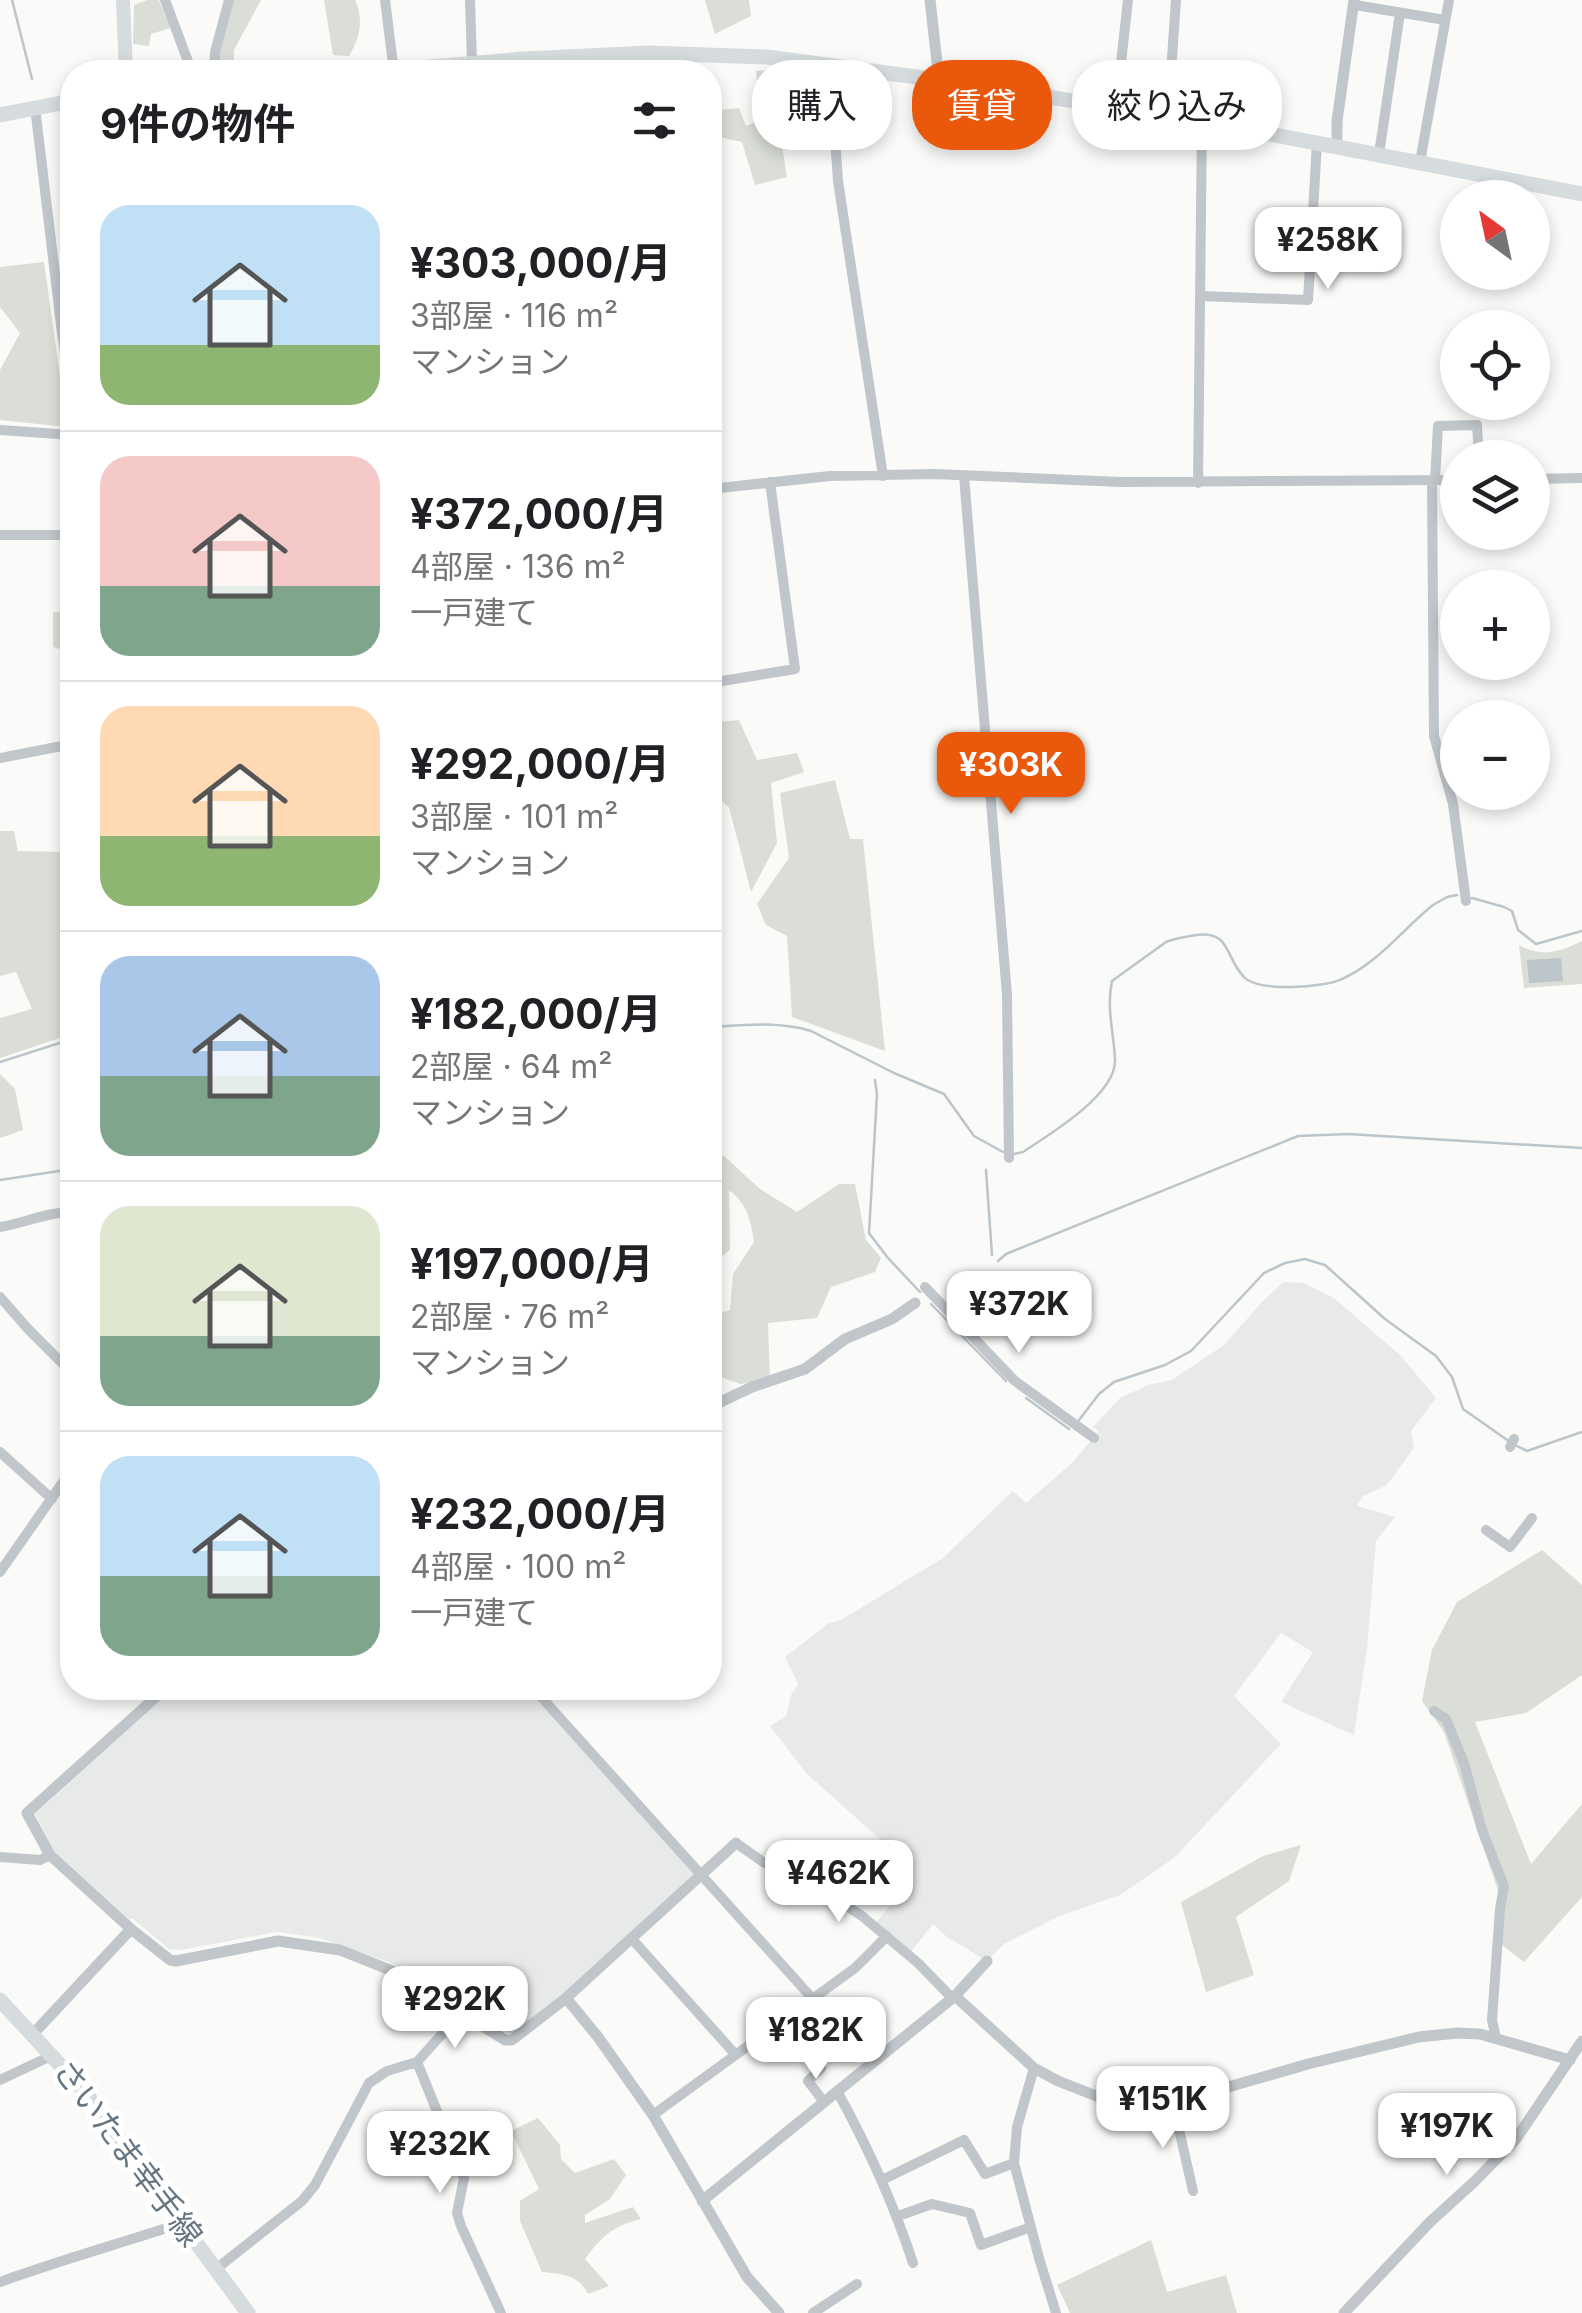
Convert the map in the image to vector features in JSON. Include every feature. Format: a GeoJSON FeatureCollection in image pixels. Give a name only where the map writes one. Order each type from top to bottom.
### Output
{"type":"FeatureCollection","features":[{"type":"Feature","properties":{"kind":"main road"},"geometry":{"type":"LineString","coordinates":[[123,0],[126,60]]}},
{"type":"Feature","properties":{"kind":"main road"},"geometry":{"type":"LineString","coordinates":[[521,60],[620,54],[781,60]]}},
{"type":"Feature","properties":{"kind":"main road"},"geometry":{"type":"LineString","coordinates":[[0,115],[60,103]]}},
{"type":"Feature","properties":{"kind":"main road"},"geometry":{"type":"LineString","coordinates":[[1282,136],[1582,194]]}},
{"type":"Feature","properties":{"kind":"main road","name":"さいたま幸手線"},"geometry":{"type":"LineString","coordinates":[[0,2000],[85,2092],[248,2313]]}},
{"type":"Feature","properties":{"kind":"street"},"geometry":{"type":"LineString","coordinates":[[165,0],[188,60]]}},
{"type":"Feature","properties":{"kind":"street"},"geometry":{"type":"LineString","coordinates":[[215,60],[229,0]]}},
{"type":"Feature","properties":{"kind":"street"},"geometry":{"type":"LineString","coordinates":[[385,0],[393,60]]}},
{"type":"Feature","properties":{"kind":"street"},"geometry":{"type":"LineString","coordinates":[[470,0],[472,60]]}},
{"type":"Feature","properties":{"kind":"street"},"geometry":{"type":"LineString","coordinates":[[930,0],[937,60]]}},
{"type":"Feature","properties":{"kind":"street"},"geometry":{"type":"LineString","coordinates":[[1121,60],[1128,0]]}},
{"type":"Feature","properties":{"kind":"street"},"geometry":{"type":"LineString","coordinates":[[1172,60],[1176,0]]}},
{"type":"Feature","properties":{"kind":"street"},"geometry":{"type":"LineString","coordinates":[[1379,154],[1404,0]]}},
{"type":"Feature","properties":{"kind":"street"},"geometry":{"type":"LineString","coordinates":[[1420,162],[1449,0]]}},
{"type":"Feature","properties":{"kind":"street"},"geometry":{"type":"LineString","coordinates":[[1337,146],[1354,3],[1445,20]]}},
{"type":"Feature","properties":{"kind":"street"},"geometry":{"type":"LineString","coordinates":[[620,54],[620,60]]}},
{"type":"Feature","properties":{"kind":"street"},"geometry":{"type":"LineString","coordinates":[[35,107],[60,316]]}},
{"type":"Feature","properties":{"kind":"street"},"geometry":{"type":"LineString","coordinates":[[1200,296],[1308,300],[1317,142]]}},
{"type":"Feature","properties":{"kind":"street"},"geometry":{"type":"LineString","coordinates":[[836,150],[883,476]]}},
{"type":"Feature","properties":{"kind":"street"},"geometry":{"type":"LineString","coordinates":[[1198,482],[1202,150]]}},
{"type":"Feature","properties":{"kind":"street"},"geometry":{"type":"LineString","coordinates":[[1466,901],[1452,804],[1434,736],[1434,480],[1438,426],[1477,425],[1478,440]]}},
{"type":"Feature","properties":{"kind":"street"},"geometry":{"type":"LineString","coordinates":[[0,430],[60,434]]}},
{"type":"Feature","properties":{"kind":"street"},"geometry":{"type":"LineString","coordinates":[[722,488],[830,476],[1198,482],[1440,480]]}},
{"type":"Feature","properties":{"kind":"street"},"geometry":{"type":"LineString","coordinates":[[964,476],[1007,996],[1009,1158]]}},
{"type":"Feature","properties":{"kind":"street"},"geometry":{"type":"LineString","coordinates":[[1550,479],[1582,478]]}},
{"type":"Feature","properties":{"kind":"street"},"geometry":{"type":"LineString","coordinates":[[722,681],[795,669],[770,482]]}},
{"type":"Feature","properties":{"kind":"street"},"geometry":{"type":"LineString","coordinates":[[0,535],[60,534]]}},
{"type":"Feature","properties":{"kind":"street"},"geometry":{"type":"LineString","coordinates":[[0,758],[60,746]]}},
{"type":"Feature","properties":{"kind":"street"},"geometry":{"type":"LineString","coordinates":[[0,1227],[60,1213]]}},
{"type":"Feature","properties":{"kind":"street"},"geometry":{"type":"LineString","coordinates":[[722,1401],[805,1370],[846,1339],[915,1304],[928,1290],[1015,1382],[1094,1438]]}},
{"type":"Feature","properties":{"kind":"street"},"geometry":{"type":"LineString","coordinates":[[0,1297],[60,1361]]}},
{"type":"Feature","properties":{"kind":"street"},"geometry":{"type":"LineString","coordinates":[[0,1452],[52,1498]]}},
{"type":"Feature","properties":{"kind":"street"},"geometry":{"type":"LineString","coordinates":[[0,1572],[60,1486]]}},
{"type":"Feature","properties":{"kind":"street"},"geometry":{"type":"LineString","coordinates":[[1486,1530],[1510,1547],[1532,1518]]}},
{"type":"Feature","properties":{"kind":"street"},"geometry":{"type":"LineString","coordinates":[[153,1700],[27,1813],[50,1855],[162,1955],[176,1960],[278,1941],[340,1950],[400,1974],[505,2040],[512,2040],[566,1998],[736,1843],[862,1916],[1034,2068],[1132,2110],[1418,2037],[1480,2034],[1570,2060]]}},
{"type":"Feature","properties":{"kind":"street"},"geometry":{"type":"LineString","coordinates":[[543,1700],[812,1998]]}},
{"type":"Feature","properties":{"kind":"street"},"geometry":{"type":"LineString","coordinates":[[1434,1711],[1446,1719],[1464,1763],[1482,1830],[1504,1886],[1492,2020],[1496,2038]]}},
{"type":"Feature","properties":{"kind":"street"},"geometry":{"type":"LineString","coordinates":[[0,1858],[40,1860],[50,1855]]}},
{"type":"Feature","properties":{"kind":"street"},"geometry":{"type":"LineString","coordinates":[[34,2034],[131,1929]]}},
{"type":"Feature","properties":{"kind":"street"},"geometry":{"type":"LineString","coordinates":[[652,2116],[855,1968],[887,1936]]}},
{"type":"Feature","properties":{"kind":"street"},"geometry":{"type":"LineString","coordinates":[[632,1939],[735,2054]]}},
{"type":"Feature","properties":{"kind":"street"},"geometry":{"type":"LineString","coordinates":[[702,2201],[953,1997],[986,1961]]}},
{"type":"Feature","properties":{"kind":"street"},"geometry":{"type":"LineString","coordinates":[[566,1998],[652,2116],[747,2277],[779,2313]]}},
{"type":"Feature","properties":{"kind":"street"},"geometry":{"type":"LineString","coordinates":[[216,2270],[302,2201],[368,2083],[387,2071],[416,2062],[460,2013]]}},
{"type":"Feature","properties":{"kind":"street"},"geometry":{"type":"LineString","coordinates":[[780,2021],[821,2068],[808,2082],[824,2102]]}},
{"type":"Feature","properties":{"kind":"street"},"geometry":{"type":"LineString","coordinates":[[1344,2313],[1516,2138],[1582,2041]]}},
{"type":"Feature","properties":{"kind":"street"},"geometry":{"type":"LineString","coordinates":[[0,2080],[54,2055]]}},
{"type":"Feature","properties":{"kind":"street"},"geometry":{"type":"LineString","coordinates":[[416,2062],[464,2178],[457,2213],[461,2226],[501,2313]]}},
{"type":"Feature","properties":{"kind":"street"},"geometry":{"type":"LineString","coordinates":[[1034,2068],[1018,2127],[1014,2162],[1056,2313]]}},
{"type":"Feature","properties":{"kind":"street"},"geometry":{"type":"LineString","coordinates":[[838,2091],[868,2146],[913,2263]]}},
{"type":"Feature","properties":{"kind":"street"},"geometry":{"type":"LineString","coordinates":[[1173,2102],[1193,2191]]}},
{"type":"Feature","properties":{"kind":"street"},"geometry":{"type":"LineString","coordinates":[[882,2180],[964,2140],[985,2174],[1014,2162]]}},
{"type":"Feature","properties":{"kind":"street"},"geometry":{"type":"LineString","coordinates":[[898,2216],[932,2204],[970,2213],[981,2246],[1030,2227]]}},
{"type":"Feature","properties":{"kind":"street"},"geometry":{"type":"LineString","coordinates":[[0,2282],[182,2223]]}},
{"type":"Feature","properties":{"kind":"street"},"geometry":{"type":"LineString","coordinates":[[812,2313],[858,2284]]}},
{"type":"Feature","properties":{"kind":"shaded area"},"geometry":{"type":"Polygon","coordinates":[[[159,0],[170,28],[151,34],[149,46],[133,44],[134,5],[159,0]]]}},
{"type":"Feature","properties":{"kind":"shaded area"},"geometry":{"type":"Polygon","coordinates":[[[232,0],[261,0],[234,50],[234,60],[218,60],[232,0]]]}},
{"type":"Feature","properties":{"kind":"shaded area"},"geometry":{"type":"Polygon","coordinates":[[[324,0],[355,0],[359,28],[349,56],[333,55],[324,0]]]}},
{"type":"Feature","properties":{"kind":"shaded area"},"geometry":{"type":"Polygon","coordinates":[[[705,0],[749,0],[751,16],[715,34],[705,0]]]}},
{"type":"Feature","properties":{"kind":"shaded area"},"geometry":{"type":"Polygon","coordinates":[[[739,108],[746,126],[752,124],[752,150],[783,150],[787,177],[755,185],[742,142],[722,138],[722,110],[739,108]]]}},
{"type":"Feature","properties":{"kind":"shaded area"},"geometry":{"type":"Polygon","coordinates":[[[44,262],[60,377],[60,426],[0,420],[0,370],[20,333],[0,307],[0,267],[44,262]]]}},
{"type":"Feature","properties":{"kind":"shaded area"},"geometry":{"type":"Polygon","coordinates":[[[53,612],[60,612],[60,649],[53,647],[53,612]]]}},
{"type":"Feature","properties":{"kind":"shaded area"},"geometry":{"type":"Polygon","coordinates":[[[739,720],[757,760],[797,753],[804,772],[771,783],[777,843],[751,892],[729,807],[722,801],[722,722],[739,720]]]}},
{"type":"Feature","properties":{"kind":"shaded area"},"geometry":{"type":"Polygon","coordinates":[[[835,780],[850,839],[863,839],[885,1051],[792,1017],[787,936],[766,925],[757,904],[789,858],[780,793],[835,780]]]}},
{"type":"Feature","properties":{"kind":"shaded area"},"geometry":{"type":"Polygon","coordinates":[[[0,831],[14,831],[18,851],[60,852],[60,1038],[0,1058],[0,1018],[32,1009],[16,972],[0,976],[0,831]]]}},
{"type":"Feature","properties":{"kind":"shaded area"},"geometry":{"type":"Polygon","coordinates":[[[1582,941],[1582,984],[1524,988],[1519,945],[1550,952],[1582,941]]]}},
{"type":"Feature","properties":{"kind":"shaded area"},"geometry":{"type":"Polygon","coordinates":[[[1561,958],[1563,981],[1529,983],[1527,960],[1561,958]]]}},
{"type":"Feature","properties":{"kind":"shaded area"},"geometry":{"type":"Polygon","coordinates":[[[0,1074],[15,1089],[23,1130],[0,1138],[0,1074]]]}},
{"type":"Feature","properties":{"kind":"shaded area"},"geometry":{"type":"Polygon","coordinates":[[[722,1156],[760,1189],[797,1212],[839,1184],[855,1184],[866,1240],[881,1258],[875,1272],[831,1287],[817,1318],[768,1323],[770,1381],[740,1384],[722,1378],[722,1312],[730,1310],[733,1274],[754,1242],[747,1213],[729,1190],[730,1250],[722,1256],[722,1156]]]}},
{"type":"Feature","properties":{"kind":"shaded area"},"geometry":{"type":"Polygon","coordinates":[[[1283,1282],[1304,1283],[1334,1298],[1401,1356],[1436,1398],[1411,1431],[1414,1448],[1387,1485],[1363,1496],[1357,1506],[1395,1517],[1376,1541],[1367,1648],[1354,1735],[1281,1702],[1313,1652],[1281,1633],[1234,1696],[1281,1744],[1174,1858],[1120,1895],[1059,1916],[1004,1944],[987,1961],[933,1924],[911,1952],[876,1922],[900,1894],[884,1877],[901,1858],[806,1773],[770,1726],[786,1716],[798,1684],[785,1657],[829,1623],[841,1620],[943,1558],[1013,1491],[1026,1503],[1072,1463],[1099,1431],[1093,1427],[1120,1398],[1148,1385],[1172,1380],[1224,1345],[1283,1282]]]}},
{"type":"Feature","properties":{"kind":"shaded area"},"geometry":{"type":"Polygon","coordinates":[[[1542,1550],[1582,1585],[1582,1675],[1526,1713],[1475,1722],[1531,1864],[1582,1804],[1582,1897],[1524,1962],[1502,1945],[1502,1902],[1444,1732],[1422,1701],[1432,1650],[1457,1602],[1542,1550]]]}},
{"type":"Feature","properties":{"kind":"shaded area"},"geometry":{"type":"Polygon","coordinates":[[[161,1700],[537,1700],[696,1875],[512,2034],[396,1965],[320,1938],[277,1932],[169,1949],[129,1919],[54,1851],[35,1814],[161,1700]]]}},
{"type":"Feature","properties":{"kind":"shaded area"},"geometry":{"type":"Polygon","coordinates":[[[1301,1845],[1289,1881],[1236,1917],[1254,1975],[1206,1992],[1181,1902],[1263,1856],[1301,1845]]]}},
{"type":"Feature","properties":{"kind":"shaded area"},"geometry":{"type":"Polygon","coordinates":[[[538,2118],[560,2145],[561,2159],[575,2173],[614,2159],[626,2175],[610,2199],[585,2215],[585,2223],[633,2207],[641,2219],[609,2233],[585,2259],[609,2286],[588,2294],[574,2279],[542,2272],[520,2221],[520,2201],[539,2189],[511,2131],[538,2118]]]}},
{"type":"Feature","properties":{"kind":"shaded area"},"geometry":{"type":"Polygon","coordinates":[[[1151,2240],[1167,2292],[1226,2275],[1237,2313],[1070,2313],[1057,2285],[1151,2240]]]}},
{"type":"Feature","properties":{"kind":"waterway"},"geometry":{"type":"LineString","coordinates":[[12,0],[32,79]]}},
{"type":"Feature","properties":{"kind":"waterway"},"geometry":{"type":"LineString","coordinates":[[1014,1154],[1064,1124],[1105,1087],[1115,1060],[1110,1011],[1112,981],[1166,942],[1196,935],[1216,937],[1251,982],[1276,987],[1321,985],[1355,972],[1433,905],[1457,895]]}},
{"type":"Feature","properties":{"kind":"waterway"},"geometry":{"type":"LineString","coordinates":[[1472,898],[1512,911],[1518,930],[1536,944],[1582,931]]}},
{"type":"Feature","properties":{"kind":"waterway"},"geometry":{"type":"LineString","coordinates":[[722,1026],[774,1025],[811,1031],[944,1094],[974,1136],[1003,1152]]}},
{"type":"Feature","properties":{"kind":"waterway"},"geometry":{"type":"LineString","coordinates":[[0,1062],[60,1043]]}},
{"type":"Feature","properties":{"kind":"waterway"},"geometry":{"type":"LineString","coordinates":[[875,1080],[869,1233],[920,1292]]}},
{"type":"Feature","properties":{"kind":"waterway"},"geometry":{"type":"LineString","coordinates":[[998,1261],[1006,1254],[1298,1136],[1348,1134],[1582,1148]]}},
{"type":"Feature","properties":{"kind":"waterway"},"geometry":{"type":"LineString","coordinates":[[986,1170],[992,1255]]}},
{"type":"Feature","properties":{"kind":"waterway"},"geometry":{"type":"LineString","coordinates":[[0,1180],[60,1171]]}},
{"type":"Feature","properties":{"kind":"waterway"},"geometry":{"type":"LineString","coordinates":[[1079,1420],[1114,1382],[1165,1365],[1191,1351],[1264,1273],[1305,1259],[1325,1265],[1385,1319],[1436,1356],[1452,1377],[1463,1409],[1510,1442]]}},
{"type":"Feature","properties":{"kind":"waterway"},"geometry":{"type":"LineString","coordinates":[[931,1304],[1006,1381]]}},
{"type":"Feature","properties":{"kind":"waterway"},"geometry":{"type":"LineString","coordinates":[[1026,1398],[1069,1429]]}},
{"type":"Feature","properties":{"kind":"waterway"},"geometry":{"type":"LineString","coordinates":[[1517,1446],[1527,1451],[1582,1432]]}}]}
